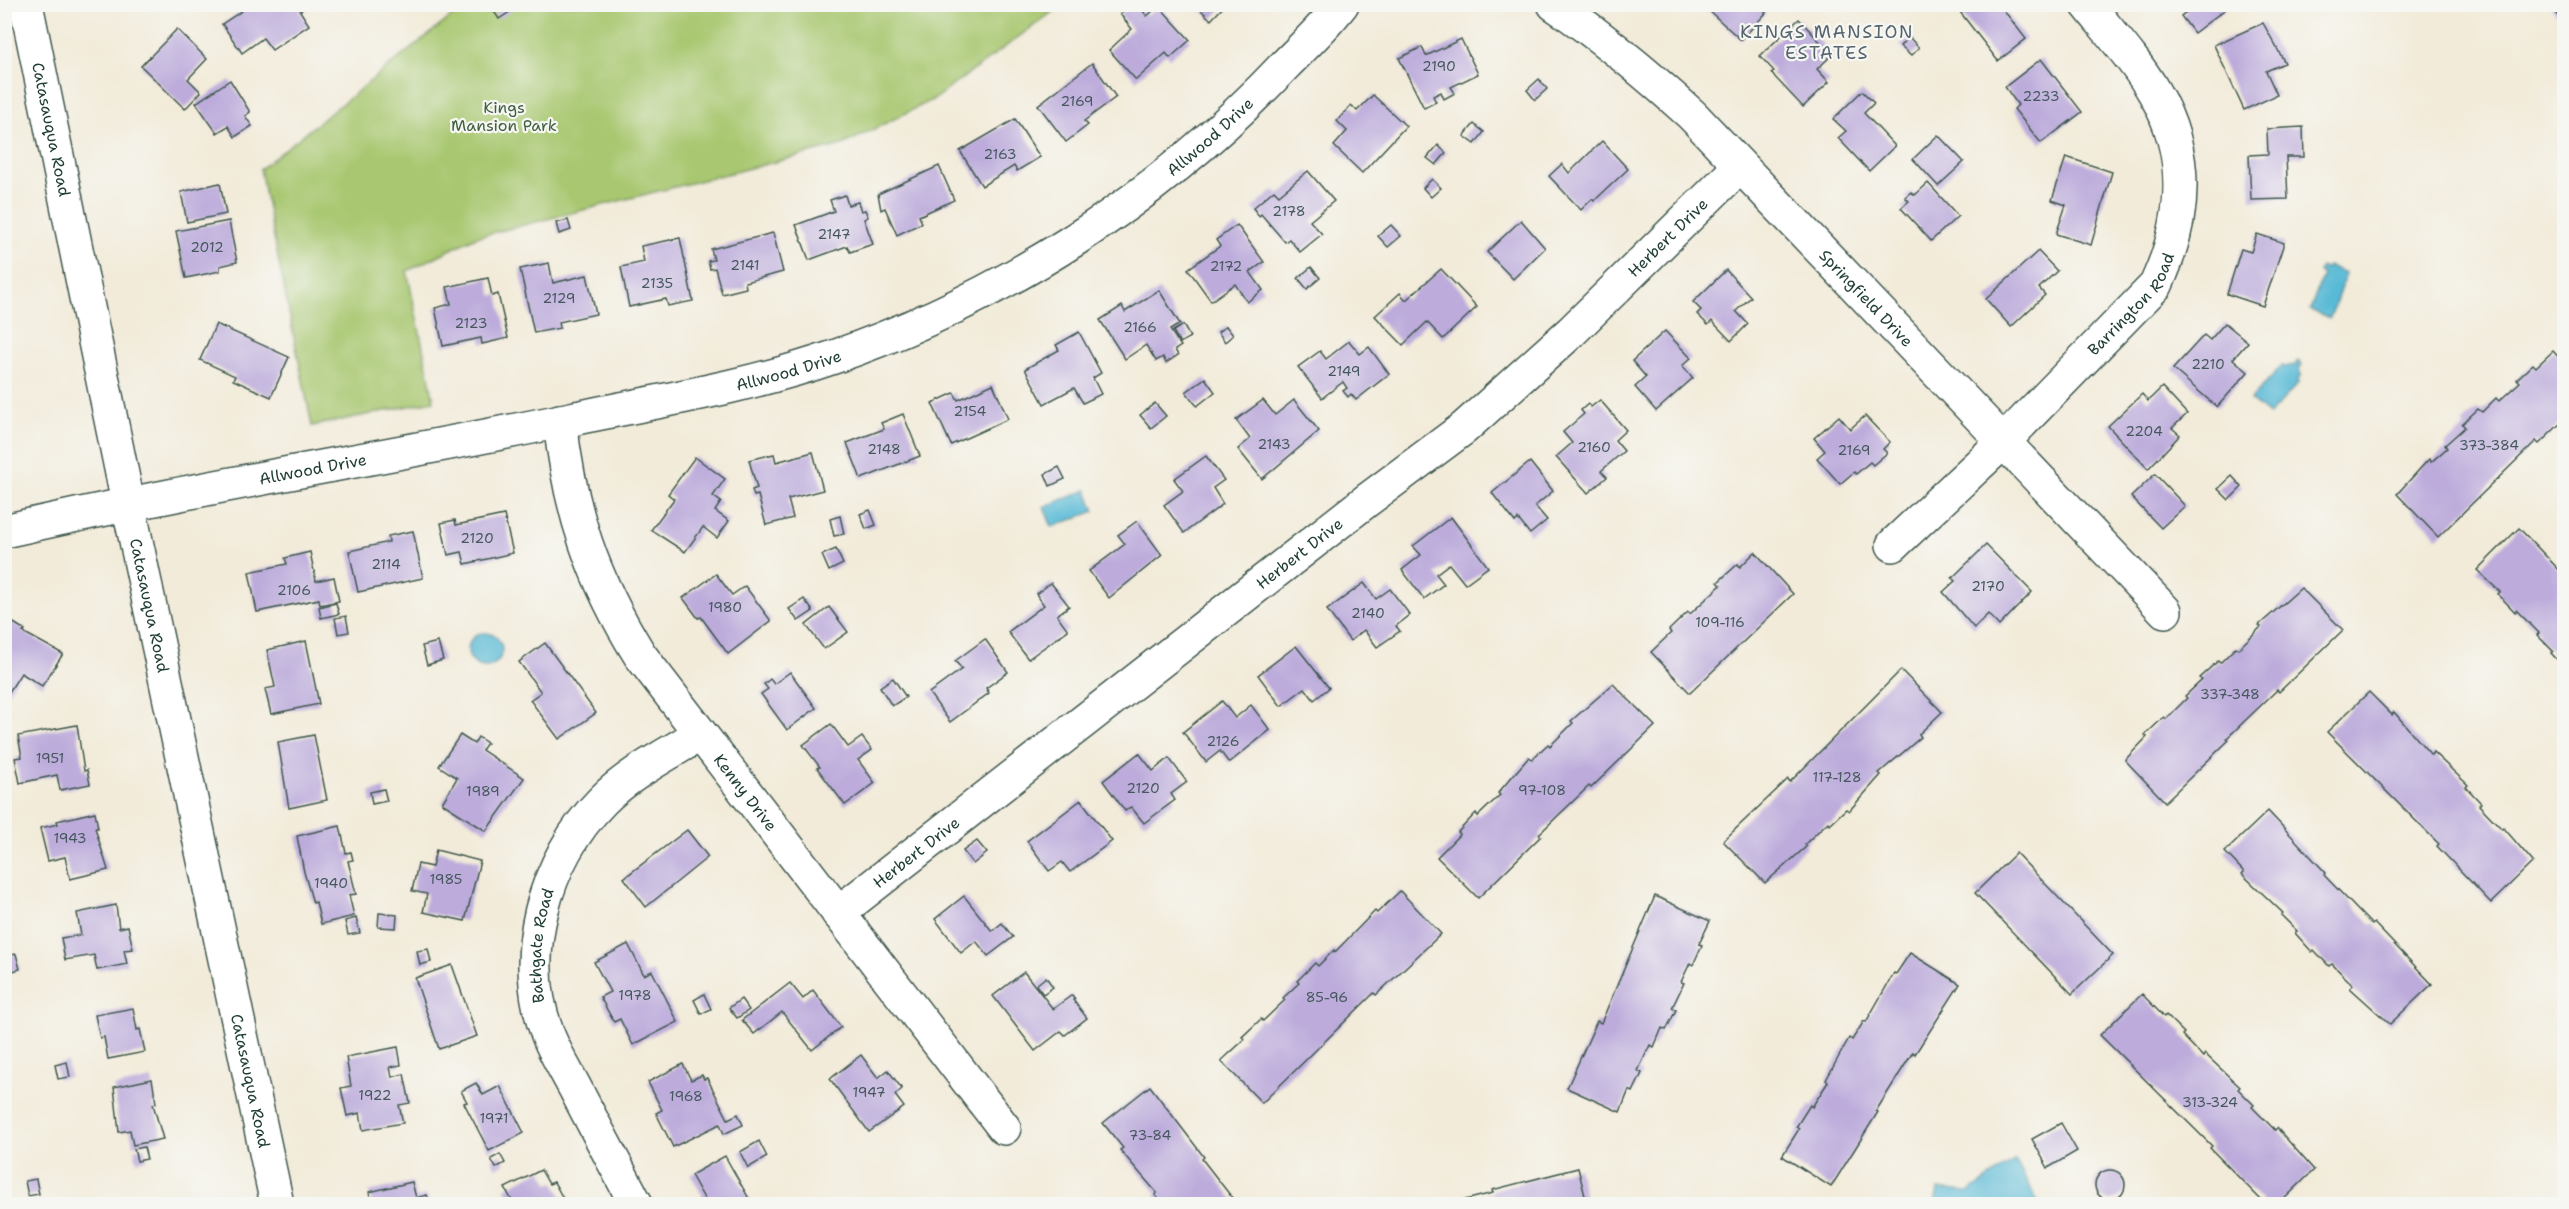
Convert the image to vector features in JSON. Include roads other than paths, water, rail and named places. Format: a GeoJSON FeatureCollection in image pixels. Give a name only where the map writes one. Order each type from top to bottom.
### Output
{"type":"FeatureCollection","features":[{"type":"Feature","properties":{"kind":"street","name":"Catasauqua Road"},"geometry":{"type":"LineString","coordinates":[[26,4],[128,503],[278,1204]]}},
{"type":"Feature","properties":{"kind":"street","name":"Allwood Drive"},"geometry":{"type":"LineString","coordinates":[[4,531],[128,503],[386,457],[736,385],[828,359],[918,325],[1005,282],[1088,233],[1165,177],[1254,98],[1342,4]]}},
{"type":"Feature","properties":{"kind":"street","name":"Springfield Drive"},"geometry":{"type":"LineString","coordinates":[[1554,4],[1639,67],[1692,115],[1739,167],[2165,611]]}},
{"type":"Feature","properties":{"kind":"street","name":"Barrington Road"},"geometry":{"type":"LineString","coordinates":[[1893,545],[2003,442],[2156,285],[2170,254],[2178,222],[2181,188],[2179,166],[2169,122],[2154,92],[2087,4]]}},
{"type":"Feature","properties":{"kind":"street","name":"Herbert Drive"},"geometry":{"type":"LineString","coordinates":[[838,913],[1366,501],[1464,428],[1571,332],[1739,167]]}},
{"type":"Feature","properties":{"kind":"street","name":"Kenny Drive"},"geometry":{"type":"LineString","coordinates":[[560,421],[564,463],[573,503],[585,544],[618,620],[640,655],[700,734],[1004,1128]]}},
{"type":"Feature","properties":{"kind":"street","name":"Bathgate Road"},"geometry":{"type":"LineString","coordinates":[[636,1204],[548,1035],[538,996],[535,957],[539,918],[550,881],[567,845],[590,814],[634,774],[700,734]]}},
{"type":"Feature","properties":{"kind":"water"},"geometry":{"type":"Polygon","coordinates":[[[2327,266],[2346,273],[2330,318],[2310,310],[2323,274],[2319,272],[2321,267],[2326,269],[2327,266]]]}},
{"type":"Feature","properties":{"kind":"water"},"geometry":{"type":"Polygon","coordinates":[[[2298,361],[2302,365],[2299,368],[2301,375],[2297,380],[2299,382],[2269,415],[2250,400],[2282,365],[2284,367],[2295,365],[2298,361]]]}},
{"type":"Feature","properties":{"kind":"water"},"geometry":{"type":"Polygon","coordinates":[[[1087,490],[1095,511],[1052,527],[1044,507],[1087,490]]]}},
{"type":"Feature","properties":{"kind":"water"},"geometry":{"type":"Polygon","coordinates":[[[485,633],[497,638],[502,650],[497,662],[485,667],[473,662],[468,650],[473,638],[485,633]]]}},
{"type":"Feature","properties":{"kind":"water"},"geometry":{"type":"Polygon","coordinates":[[[2015,1160],[2039,1204],[1935,1204],[1938,1189],[1969,1192],[2015,1160]]]}},
{"type":"Feature","properties":{"kind":"district","name":"KINGS MANSION ESTATES"},"geometry":{"type":"Point","coordinates":[1827,42]}},
{"type":"Feature","properties":{"kind":"park label","name":"Kings Mansion Park"},"geometry":{"type":"Point","coordinates":[504,116]}}]}
